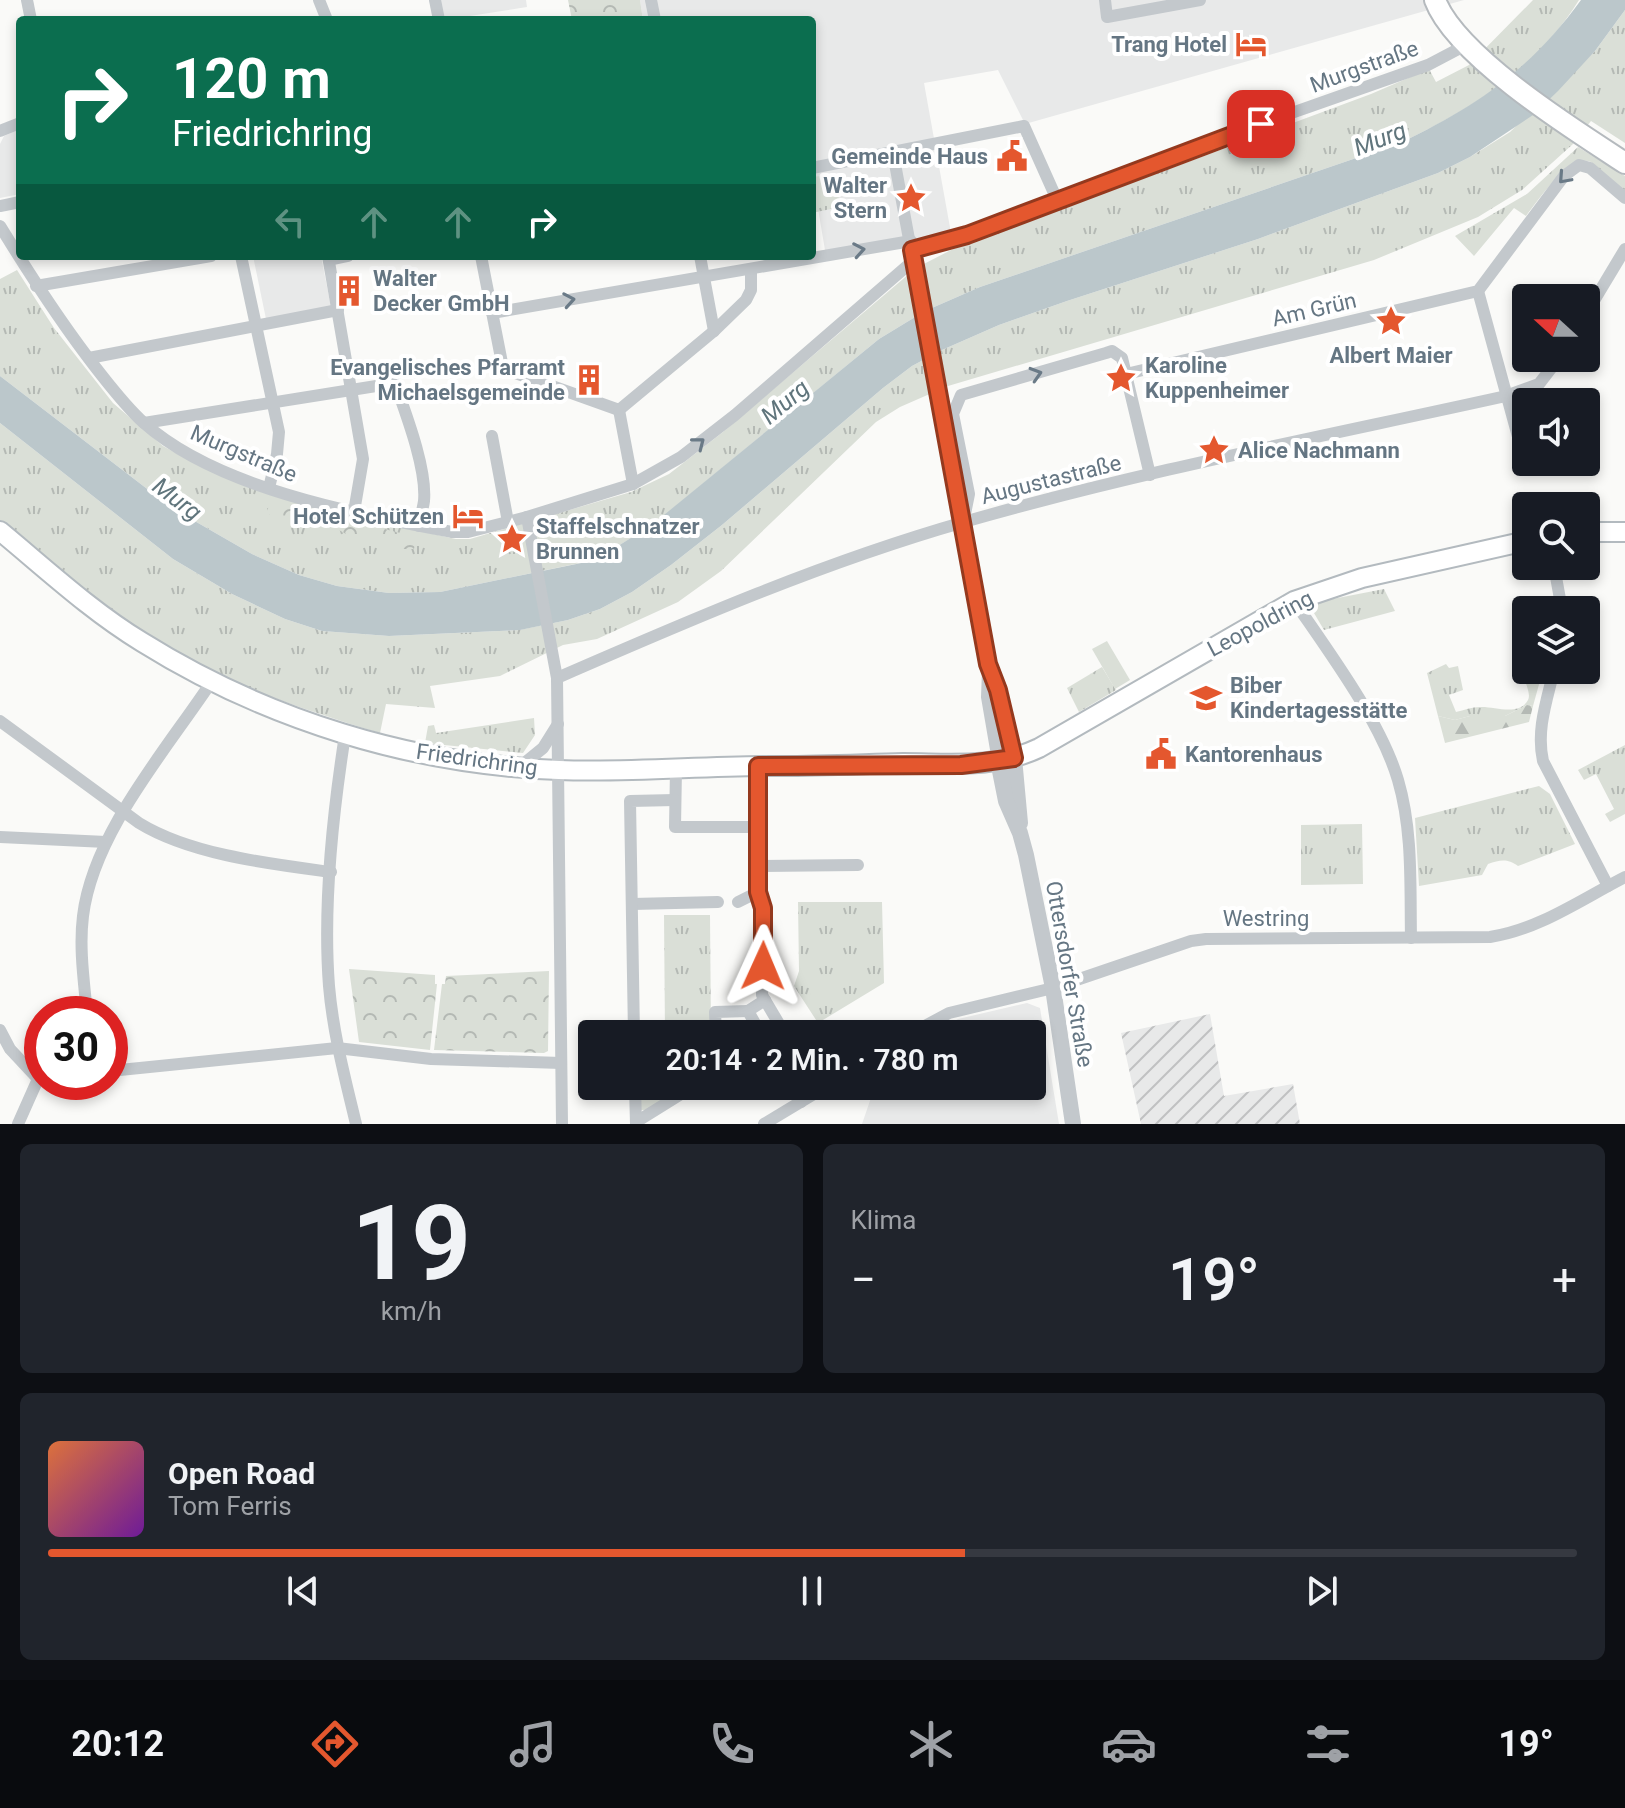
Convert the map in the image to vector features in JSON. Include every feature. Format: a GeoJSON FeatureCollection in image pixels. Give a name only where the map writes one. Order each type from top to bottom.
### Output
{"type":"FeatureCollection","features":[{"type":"Feature","properties":{"kind":"main road"},"geometry":{"type":"LineString","coordinates":[[1435,0],[1444,17],[1472,50],[1579,133],[1625,163]]}},
{"type":"Feature","properties":{"kind":"main road","name":"Friedrichring"},"geometry":{"type":"LineString","coordinates":[[0,531],[95,610],[142,642],[212,681],[277,711],[345,735],[420,753],[558,770],[961,765],[1006,760]]}},
{"type":"Feature","properties":{"kind":"main road"},"geometry":{"type":"LineString","coordinates":[[1600,532],[1625,532]]}},
{"type":"Feature","properties":{"kind":"main road","name":"Leopoldring"},"geometry":{"type":"LineString","coordinates":[[1006,760],[1062,736],[1294,601],[1362,578],[1512,544]]}},
{"type":"Feature","properties":{"kind":"street"},"geometry":{"type":"LineString","coordinates":[[1105,0],[1107,17],[1200,0]]}},
{"type":"Feature","properties":{"kind":"street","name":"Murgstraße"},"geometry":{"type":"LineString","coordinates":[[20,260],[89,358],[144,423],[160,437],[202,460],[269,488],[354,512],[452,532],[468,532],[633,484],[681,457],[735,415],[912,250],[967,235],[1286,115],[1472,50]]}},
{"type":"Feature","properties":{"kind":"street"},"geometry":{"type":"LineString","coordinates":[[816,167],[1024,126],[1058,202]]}},
{"type":"Feature","properties":{"kind":"street","name":"Ottersdorfer Straße"},"geometry":{"type":"LineString","coordinates":[[893,153],[988,664],[998,690],[1006,760],[1020,803],[1020,833],[1053,988],[1073,1124]]}},
{"type":"Feature","properties":{"kind":"street"},"geometry":{"type":"LineString","coordinates":[[1512,417],[1478,291],[1572,169],[1579,165],[1590,168],[1625,198]]}},
{"type":"Feature","properties":{"kind":"street","name":"Murgstraße"},"geometry":{"type":"LineString","coordinates":[[0,226],[16,253]]}},
{"type":"Feature","properties":{"kind":"street"},"geometry":{"type":"LineString","coordinates":[[1600,291],[1625,249]]}},
{"type":"Feature","properties":{"kind":"street"},"geometry":{"type":"LineString","coordinates":[[492,313],[753,269],[912,250]]}},
{"type":"Feature","properties":{"kind":"street"},"geometry":{"type":"LineString","coordinates":[[36,286],[188,260]]}},
{"type":"Feature","properties":{"kind":"street"},"geometry":{"type":"LineString","coordinates":[[242,260],[279,445],[269,488]]}},
{"type":"Feature","properties":{"kind":"street"},"geometry":{"type":"LineString","coordinates":[[328,260],[363,459],[354,512]]}},
{"type":"Feature","properties":{"kind":"street"},"geometry":{"type":"LineString","coordinates":[[482,260],[502,363],[511,373],[619,410]]}},
{"type":"Feature","properties":{"kind":"street"},"geometry":{"type":"LineString","coordinates":[[701,260],[714,331]]}},
{"type":"Feature","properties":{"kind":"street"},"geometry":{"type":"LineString","coordinates":[[619,410],[714,331],[750,295],[753,269]]}},
{"type":"Feature","properties":{"kind":"street","name":"Am Grün"},"geometry":{"type":"LineString","coordinates":[[1126,374],[1478,291]]}},
{"type":"Feature","properties":{"kind":"street"},"geometry":{"type":"LineString","coordinates":[[89,358],[338,310]]}},
{"type":"Feature","properties":{"kind":"street","name":"Ottersdorfer Straße"},"geometry":{"type":"LineString","coordinates":[[963,522],[969,494],[953,414],[961,395],[1112,351],[1122,358],[1126,374]]}},
{"type":"Feature","properties":{"kind":"street","name":"Augustastraße"},"geometry":{"type":"LineString","coordinates":[[557,678],[853,557],[963,522],[1150,475],[1506,396],[1539,384],[1548,372]]}},
{"type":"Feature","properties":{"kind":"street"},"geometry":{"type":"LineString","coordinates":[[1126,374],[1150,475]]}},
{"type":"Feature","properties":{"kind":"street"},"geometry":{"type":"LineString","coordinates":[[144,423],[395,383],[418,460],[424,498],[419,526]]}},
{"type":"Feature","properties":{"kind":"street"},"geometry":{"type":"LineString","coordinates":[[619,410],[633,484]]}},
{"type":"Feature","properties":{"kind":"street"},"geometry":{"type":"LineString","coordinates":[[492,436],[508,522]]}},
{"type":"Feature","properties":{"kind":"street"},"geometry":{"type":"LineString","coordinates":[[527,517],[557,678],[562,1124]]}},
{"type":"Feature","properties":{"kind":"street"},"geometry":{"type":"LineString","coordinates":[[1294,601],[1375,727],[1398,781],[1406,816],[1411,938]]}},
{"type":"Feature","properties":{"kind":"street"},"geometry":{"type":"LineString","coordinates":[[85,996],[83,915],[87,893],[106,842],[212,681]]}},
{"type":"Feature","properties":{"kind":"street"},"geometry":{"type":"LineString","coordinates":[[1551,684],[1540,728],[1543,761],[1608,886]]}},
{"type":"Feature","properties":{"kind":"street"},"geometry":{"type":"LineString","coordinates":[[0,721],[160,835],[196,846],[331,872]]}},
{"type":"Feature","properties":{"kind":"street"},"geometry":{"type":"LineString","coordinates":[[521,766],[543,748],[558,724]]}},
{"type":"Feature","properties":{"kind":"street"},"geometry":{"type":"LineString","coordinates":[[345,735],[331,872],[329,984],[337,1048],[356,1124]]}},
{"type":"Feature","properties":{"kind":"street"},"geometry":{"type":"LineString","coordinates":[[758,766],[758,892],[763,908],[762,995],[777,1020]]}},
{"type":"Feature","properties":{"kind":"street"},"geometry":{"type":"LineString","coordinates":[[676,769],[675,827],[759,827]]}},
{"type":"Feature","properties":{"kind":"street"},"geometry":{"type":"LineString","coordinates":[[634,1020],[630,801],[675,800]]}},
{"type":"Feature","properties":{"kind":"street"},"geometry":{"type":"LineString","coordinates":[[0,837],[106,842]]}},
{"type":"Feature","properties":{"kind":"street"},"geometry":{"type":"LineString","coordinates":[[758,866],[858,865]]}},
{"type":"Feature","properties":{"kind":"street","name":"Westring"},"geometry":{"type":"LineString","coordinates":[[936,1020],[949,1013],[1053,988],[1191,941],[1490,937],[1508,934],[1528,927],[1625,877]]}},
{"type":"Feature","properties":{"kind":"street"},"geometry":{"type":"LineString","coordinates":[[738,902],[758,892]]}},
{"type":"Feature","properties":{"kind":"street"},"geometry":{"type":"LineString","coordinates":[[632,904],[718,902]]}},
{"type":"Feature","properties":{"kind":"street"},"geometry":{"type":"LineString","coordinates":[[715,1020],[715,1012],[748,1011],[765,1000]]}},
{"type":"Feature","properties":{"kind":"street"},"geometry":{"type":"LineString","coordinates":[[748,1011],[753,1020]]}},
{"type":"Feature","properties":{"kind":"street"},"geometry":{"type":"LineString","coordinates":[[0,1030],[10,1049],[24,1063]]}},
{"type":"Feature","properties":{"kind":"street"},"geometry":{"type":"LineString","coordinates":[[128,1069],[337,1048],[431,1059],[561,1063]]}},
{"type":"Feature","properties":{"kind":"street"},"geometry":{"type":"LineString","coordinates":[[18,1124],[30,1100]]}},
{"type":"Feature","properties":{"kind":"street"},"geometry":{"type":"LineString","coordinates":[[635,1100],[636,1123]]}},
{"type":"Feature","properties":{"kind":"street"},"geometry":{"type":"LineString","coordinates":[[636,1123],[672,1100]]}},
{"type":"Feature","properties":{"kind":"street"},"geometry":{"type":"LineString","coordinates":[[764,1124],[804,1100]]}},
{"type":"Feature","properties":{"kind":"shaded area"},"geometry":{"type":"Polygon","coordinates":[[[440,0],[526,0],[527,7],[470,16],[443,16],[440,0]]]}},
{"type":"Feature","properties":{"kind":"shaded area"},"geometry":{"type":"Polygon","coordinates":[[[640,0],[1464,0],[1025,124],[998,70],[924,83],[951,233],[826,256],[816,197],[816,16],[642,16],[640,0]]]}},
{"type":"Feature","properties":{"kind":"shaded area"},"geometry":{"type":"Polygon","coordinates":[[[1581,0],[1625,0],[1625,10],[1595,51],[1533,115],[1470,157],[1438,173],[1258,239],[1067,301],[999,325],[942,350],[912,366],[883,388],[671,565],[632,592],[600,609],[568,620],[520,630],[389,636],[322,631],[285,619],[232,594],[173,559],[0,423],[0,376],[172,508],[252,554],[299,575],[337,586],[389,593],[440,592],[586,562],[653,524],[879,339],[925,311],[980,287],[1400,143],[1454,115],[1500,84],[1542,47],[1581,0]]]}},
{"type":"Feature","properties":{"kind":"shaded area"},"geometry":{"type":"Polygon","coordinates":[[[16,131],[16,195],[0,198],[0,144],[4,136],[16,131]]]}},
{"type":"Feature","properties":{"kind":"shaded area"},"geometry":{"type":"Polygon","coordinates":[[[254,260],[322,260],[331,307],[266,319],[254,260]]]}},
{"type":"Feature","properties":{"kind":"shaded area"},"geometry":{"type":"Polygon","coordinates":[[[1027,1003],[1040,1008],[1042,1020],[956,1020],[1027,1003]]]}},
{"type":"Feature","properties":{"kind":"shaded area"},"geometry":{"type":"Polygon","coordinates":[[[1210,1014],[1224,1096],[1293,1084],[1300,1124],[1141,1124],[1121,1033],[1210,1014]]]}},
{"type":"Feature","properties":{"kind":"shaded area"},"geometry":{"type":"Polygon","coordinates":[[[1046,1045],[1059,1124],[862,1124],[870,1100],[1046,1100],[1046,1045]]]}},
{"type":"Feature","properties":{"kind":"green space"},"geometry":{"type":"Polygon","coordinates":[[[568,0],[640,0],[642,16],[571,16],[568,0]]]}},
{"type":"Feature","properties":{"kind":"green space"},"geometry":{"type":"Polygon","coordinates":[[[1533,0],[1579,0],[1562,25],[1522,67],[1453,116],[1400,143],[980,287],[925,311],[879,339],[654,524],[585,562],[440,592],[389,593],[337,586],[299,575],[252,554],[172,508],[0,376],[0,279],[17,270],[54,328],[113,403],[163,446],[198,465],[387,524],[456,539],[470,539],[631,492],[669,474],[916,268],[951,250],[1371,94],[1429,69],[1436,82],[1469,65],[1533,0]]]}},
{"type":"Feature","properties":{"kind":"green space"},"geometry":{"type":"Polygon","coordinates":[[[1625,10],[1625,143],[1591,121],[1573,144],[1522,190],[1478,217],[1374,260],[948,386],[900,407],[876,422],[721,571],[678,602],[597,639],[563,645],[500,676],[430,686],[435,708],[386,704],[380,733],[259,692],[172,650],[107,607],[0,520],[0,423],[173,559],[232,594],[285,619],[322,631],[389,636],[519,630],[568,620],[600,609],[632,592],[671,565],[883,388],[912,366],[942,350],[999,325],[1067,301],[1258,239],[1438,173],[1470,157],[1510,132],[1595,51],[1625,10]]]}},
{"type":"Feature","properties":{"kind":"green space"},"geometry":{"type":"Polygon","coordinates":[[[1578,147],[1625,176],[1625,191],[1591,162],[1582,161],[1564,171],[1526,216],[1514,208],[1474,256],[1455,236],[1527,194],[1578,147]]]}},
{"type":"Feature","properties":{"kind":"green space"},"geometry":{"type":"Polygon","coordinates":[[[821,176],[824,195],[838,193],[840,207],[816,212],[816,177],[821,176]]]}},
{"type":"Feature","properties":{"kind":"green space"},"geometry":{"type":"Polygon","coordinates":[[[271,500],[416,537],[414,549],[389,549],[357,540],[317,518],[266,514],[271,500]]]}},
{"type":"Feature","properties":{"kind":"green space"},"geometry":{"type":"Polygon","coordinates":[[[1384,589],[1395,611],[1324,630],[1311,608],[1317,602],[1384,589]]]}},
{"type":"Feature","properties":{"kind":"green space"},"geometry":{"type":"Polygon","coordinates":[[[1107,641],[1130,680],[1115,689],[1092,649],[1107,641]]]}},
{"type":"Feature","properties":{"kind":"green space"},"geometry":{"type":"Polygon","coordinates":[[[1446,664],[1449,668],[1458,666],[1463,690],[1449,695],[1456,712],[1477,707],[1519,708],[1529,697],[1526,684],[1539,684],[1533,706],[1527,705],[1505,716],[1470,716],[1455,720],[1438,716],[1427,673],[1446,664]]]}},
{"type":"Feature","properties":{"kind":"green space"},"geometry":{"type":"Polygon","coordinates":[[[1102,667],[1116,690],[1079,712],[1067,688],[1102,667]]]}},
{"type":"Feature","properties":{"kind":"green space"},"geometry":{"type":"Polygon","coordinates":[[[1527,705],[1533,706],[1529,722],[1445,743],[1438,716],[1455,720],[1470,716],[1505,716],[1527,705]]]}},
{"type":"Feature","properties":{"kind":"green space"},"geometry":{"type":"Polygon","coordinates":[[[534,718],[535,735],[523,753],[425,743],[428,726],[434,725],[436,733],[534,718]]]}},
{"type":"Feature","properties":{"kind":"green space"},"geometry":{"type":"Polygon","coordinates":[[[1625,745],[1625,814],[1610,822],[1605,814],[1614,809],[1596,774],[1584,780],[1578,770],[1625,745]]]}},
{"type":"Feature","properties":{"kind":"green space"},"geometry":{"type":"Polygon","coordinates":[[[1539,786],[1550,794],[1575,844],[1518,866],[1507,861],[1496,862],[1488,864],[1482,875],[1419,886],[1415,818],[1539,786]]]}},
{"type":"Feature","properties":{"kind":"green space"},"geometry":{"type":"Polygon","coordinates":[[[1362,824],[1363,884],[1301,885],[1301,825],[1362,824]]]}},
{"type":"Feature","properties":{"kind":"green space"},"geometry":{"type":"Polygon","coordinates":[[[798,902],[882,902],[884,983],[823,1020],[816,1020],[794,986],[799,971],[798,902]]]}},
{"type":"Feature","properties":{"kind":"green space"},"geometry":{"type":"Polygon","coordinates":[[[664,915],[710,915],[711,1020],[665,1020],[664,915]]]}},
{"type":"Feature","properties":{"kind":"green space"},"geometry":{"type":"Polygon","coordinates":[[[349,969],[435,975],[437,984],[430,1050],[359,1042],[349,969]]]}},
{"type":"Feature","properties":{"kind":"green space"},"geometry":{"type":"Polygon","coordinates":[[[549,971],[548,1051],[434,1050],[442,984],[445,984],[446,976],[549,971]]]}},
{"type":"Feature","properties":{"kind":"green space"},"geometry":{"type":"Polygon","coordinates":[[[639,1100],[664,1100],[649,1110],[639,1110],[639,1100]]]}},
{"type":"Feature","properties":{"kind":"place","name":"Trang Hotel"},"geometry":{"type":"Point","coordinates":[1251,44]}},
{"type":"Feature","properties":{"kind":"place","name":"Gemeinde Haus"},"geometry":{"type":"Point","coordinates":[1012,156]}},
{"type":"Feature","properties":{"kind":"place","name":"Walter Stern"},"geometry":{"type":"Point","coordinates":[911,198]}},
{"type":"Feature","properties":{"kind":"place","name":"Walter Decker GmbH"},"geometry":{"type":"Point","coordinates":[349,291]}},
{"type":"Feature","properties":{"kind":"place","name":"Albert Maier"},"geometry":{"type":"Point","coordinates":[1391,321]}},
{"type":"Feature","properties":{"kind":"place","name":"Karoline Kuppenheimer"},"geometry":{"type":"Point","coordinates":[1121,378]}},
{"type":"Feature","properties":{"kind":"place","name":"Evangelisches Pfarramt Michaelsgemeinde"},"geometry":{"type":"Point","coordinates":[589,380]}},
{"type":"Feature","properties":{"kind":"place","name":"Alice Nachmann"},"geometry":{"type":"Point","coordinates":[1214,450]}},
{"type":"Feature","properties":{"kind":"place","name":"Hotel Schützen"},"geometry":{"type":"Point","coordinates":[468,516]}},
{"type":"Feature","properties":{"kind":"place","name":"Staffelschnatzer Brunnen"},"geometry":{"type":"Point","coordinates":[512,539]}},
{"type":"Feature","properties":{"kind":"place","name":"Biber Kindertagesstätte"},"geometry":{"type":"Point","coordinates":[1206,698]}},
{"type":"Feature","properties":{"kind":"place","name":"Kantorenhaus"},"geometry":{"type":"Point","coordinates":[1161,754]}},
{"type":"Feature","properties":{"kind":"route"},"geometry":{"type":"LineString","coordinates":[[763,966],[763,908],[758,892],[758,766],[961,765],[1014,758],[998,690],[988,664],[912,250],[967,235],[1261,124]]}},
{"type":"Feature","properties":{"kind":"water label","name":"Murg"},"geometry":{"type":"Point","coordinates":[1380,139]}},
{"type":"Feature","properties":{"kind":"water label","name":"Murg"},"geometry":{"type":"Point","coordinates":[785,402]}},
{"type":"Feature","properties":{"kind":"water label","name":"Murg"},"geometry":{"type":"Point","coordinates":[177,499]}}]}
